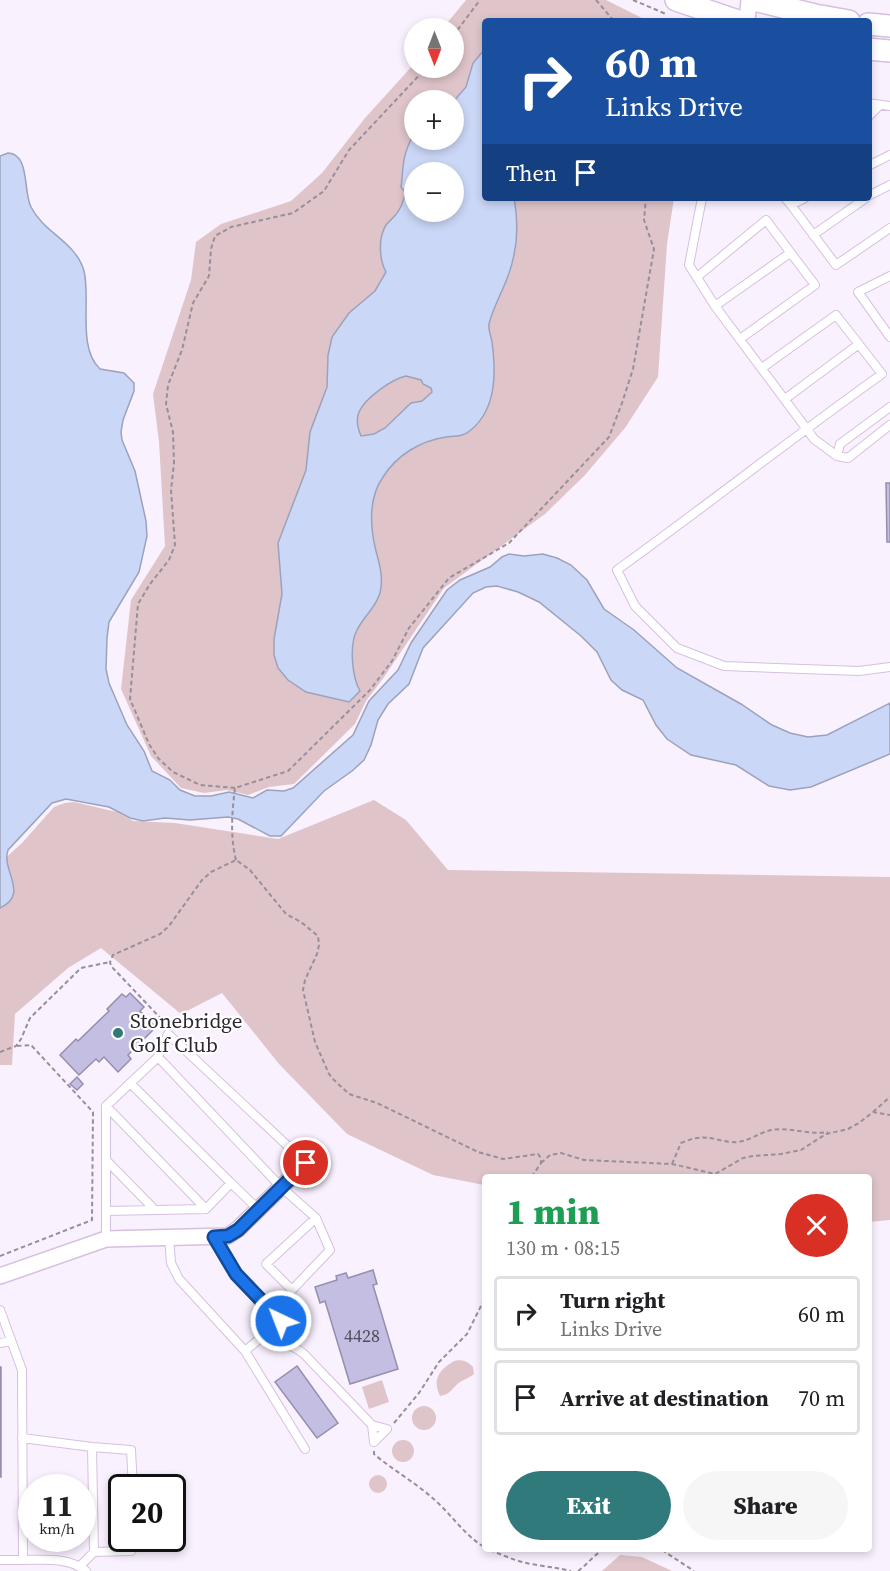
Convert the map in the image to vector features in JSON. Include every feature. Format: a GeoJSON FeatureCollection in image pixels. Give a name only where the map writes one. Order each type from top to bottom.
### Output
{"type":"FeatureCollection","features":[{"type":"Feature","properties":{"kind":"street"},"geometry":{"type":"LineString","coordinates":[[747,18],[748,0]]}},
{"type":"Feature","properties":{"kind":"street"},"geometry":{"type":"LineString","coordinates":[[754,0],[833,18]]}},
{"type":"Feature","properties":{"kind":"street"},"geometry":{"type":"LineString","coordinates":[[675,8],[723,18]]}},
{"type":"Feature","properties":{"kind":"street"},"geometry":{"type":"LineString","coordinates":[[872,24],[890,26]]}},
{"type":"Feature","properties":{"kind":"street"},"geometry":{"type":"LineString","coordinates":[[872,49],[890,51]]}},
{"type":"Feature","properties":{"kind":"street"},"geometry":{"type":"LineString","coordinates":[[0,1276],[106,1239],[222,1237],[234,1233],[306,1163]]}},
{"type":"Feature","properties":{"kind":"lane"},"geometry":{"type":"LineString","coordinates":[[872,104],[890,106]]}},
{"type":"Feature","properties":{"kind":"lane"},"geometry":{"type":"LineString","coordinates":[[872,113],[880,105]]}},
{"type":"Feature","properties":{"kind":"lane"},"geometry":{"type":"LineString","coordinates":[[872,164],[890,155]]}},
{"type":"Feature","properties":{"kind":"lane"},"geometry":{"type":"LineString","coordinates":[[872,194],[890,185]]}},
{"type":"Feature","properties":{"kind":"lane"},"geometry":{"type":"LineString","coordinates":[[701,201],[689,265],[715,306],[814,439],[837,456],[848,458],[890,424]]}},
{"type":"Feature","properties":{"kind":"lane"},"geometry":{"type":"LineString","coordinates":[[788,201],[836,265],[890,228]]}},
{"type":"Feature","properties":{"kind":"lane"},"geometry":{"type":"LineString","coordinates":[[791,205],[799,201]]}},
{"type":"Feature","properties":{"kind":"lane"},"geometry":{"type":"LineString","coordinates":[[813,235],[861,201]]}},
{"type":"Feature","properties":{"kind":"lane"},"geometry":{"type":"LineString","coordinates":[[697,277],[766,220],[815,285],[740,339]]}},
{"type":"Feature","properties":{"kind":"lane"},"geometry":{"type":"LineString","coordinates":[[715,306],[790,253]]}},
{"type":"Feature","properties":{"kind":"lane"},"geometry":{"type":"LineString","coordinates":[[890,276],[858,292],[890,337]]}},
{"type":"Feature","properties":{"kind":"lane"},"geometry":{"type":"LineString","coordinates":[[762,368],[836,315],[882,374],[617,570],[635,606],[677,648],[724,666],[859,671],[890,667]]}},
{"type":"Feature","properties":{"kind":"lane"},"geometry":{"type":"LineString","coordinates":[[883,327],[890,321]]}},
{"type":"Feature","properties":{"kind":"lane"},"geometry":{"type":"LineString","coordinates":[[785,399],[859,344]]}},
{"type":"Feature","properties":{"kind":"lane"},"geometry":{"type":"LineString","coordinates":[[837,456],[840,444],[890,407]]}},
{"type":"Feature","properties":{"kind":"lane"},"geometry":{"type":"LineString","coordinates":[[106,1239],[106,1106],[158,1057],[168,1035],[306,1163]]}},
{"type":"Feature","properties":{"kind":"lane"},"geometry":{"type":"LineString","coordinates":[[158,1057],[281,1187],[315,1218],[330,1250],[292,1290],[267,1264],[315,1218]]}},
{"type":"Feature","properties":{"kind":"lane"},"geometry":{"type":"LineString","coordinates":[[130,1083],[259,1210]]}},
{"type":"Feature","properties":{"kind":"lane"},"geometry":{"type":"LineString","coordinates":[[106,1106],[206,1209]]}},
{"type":"Feature","properties":{"kind":"lane"},"geometry":{"type":"LineString","coordinates":[[106,1160],[155,1210]]}},
{"type":"Feature","properties":{"kind":"lane"},"geometry":{"type":"LineString","coordinates":[[106,1211],[206,1209],[231,1184]]}},
{"type":"Feature","properties":{"kind":"lane"},"geometry":{"type":"LineString","coordinates":[[169,1237],[171,1263],[179,1279],[245,1351],[305,1449]]}},
{"type":"Feature","properties":{"kind":"lane"},"geometry":{"type":"LineString","coordinates":[[214,1237],[236,1274],[281,1321],[245,1351]]}},
{"type":"Feature","properties":{"kind":"lane"},"geometry":{"type":"LineString","coordinates":[[0,1310],[22,1370],[23,1560]]}},
{"type":"Feature","properties":{"kind":"lane"},"geometry":{"type":"LineString","coordinates":[[266,1334],[273,1339],[296,1347],[372,1425],[387,1429]]}},
{"type":"Feature","properties":{"kind":"lane"},"geometry":{"type":"LineString","coordinates":[[0,1343],[12,1341]]}},
{"type":"Feature","properties":{"kind":"lane"},"geometry":{"type":"LineString","coordinates":[[372,1425],[374,1442]]}},
{"type":"Feature","properties":{"kind":"lane"},"geometry":{"type":"LineString","coordinates":[[374,1442],[387,1429]]}},
{"type":"Feature","properties":{"kind":"lane"},"geometry":{"type":"LineString","coordinates":[[22,1438],[131,1450],[132,1474]]}},
{"type":"Feature","properties":{"kind":"lane"},"geometry":{"type":"LineString","coordinates":[[92,1447],[93,1474]]}},
{"type":"Feature","properties":{"kind":"lane"},"geometry":{"type":"LineString","coordinates":[[0,1560],[59,1560],[83,1569],[94,1552]]}},
{"type":"Feature","properties":{"kind":"path"},"geometry":{"type":"LineString","coordinates":[[464,21],[480,0]]}},
{"type":"Feature","properties":{"kind":"path"},"geometry":{"type":"LineString","coordinates":[[596,0],[611,18]]}},
{"type":"Feature","properties":{"kind":"path"},"geometry":{"type":"LineString","coordinates":[[633,0],[675,8]]}},
{"type":"Feature","properties":{"kind":"path"},"geometry":{"type":"LineString","coordinates":[[417,78],[349,150],[324,191],[293,213],[231,227],[215,236],[211,249],[209,276],[193,303],[182,350],[168,385],[166,404],[173,432],[174,463],[171,490],[175,545],[169,560],[138,604],[130,699],[149,744],[158,758],[173,772],[200,785],[235,789],[288,771],[370,690],[392,661],[409,628],[449,578],[509,543],[609,437],[633,369],[654,249],[644,220],[646,201]]}},
{"type":"Feature","properties":{"kind":"path"},"geometry":{"type":"LineString","coordinates":[[235,789],[232,822],[236,860],[250,870],[286,914],[301,922],[318,936],[317,954],[303,990],[315,1042],[334,1080],[349,1094],[376,1103],[420,1123],[461,1146],[503,1159],[538,1154],[541,1163]]}},
{"type":"Feature","properties":{"kind":"path"},"geometry":{"type":"LineString","coordinates":[[110,963],[113,955],[160,934],[169,926],[202,880],[211,872],[236,860]]}},
{"type":"Feature","properties":{"kind":"path"},"geometry":{"type":"LineString","coordinates":[[110,963],[165,1020],[168,1035]]}},
{"type":"Feature","properties":{"kind":"path"},"geometry":{"type":"LineString","coordinates":[[16,1046],[30,1018],[81,968],[110,963]]}},
{"type":"Feature","properties":{"kind":"path"},"geometry":{"type":"LineString","coordinates":[[0,1052],[16,1046],[31,1045],[93,1112],[92,1221],[0,1256]]}},
{"type":"Feature","properties":{"kind":"path"},"geometry":{"type":"LineString","coordinates":[[672,1164],[681,1143],[695,1137],[709,1137],[732,1143],[772,1130],[816,1134],[848,1129],[859,1123],[890,1097]]}},
{"type":"Feature","properties":{"kind":"path"},"geometry":{"type":"LineString","coordinates":[[873,1112],[890,1115]]}},
{"type":"Feature","properties":{"kind":"path"},"geometry":{"type":"LineString","coordinates":[[534,1174],[549,1155],[561,1153],[584,1160],[672,1164],[716,1174],[743,1158],[801,1150],[826,1134],[836,1131]]}},
{"type":"Feature","properties":{"kind":"path"},"geometry":{"type":"LineString","coordinates":[[387,1429],[419,1393],[440,1362],[466,1334],[482,1304]]}},
{"type":"Feature","properties":{"kind":"path"},"geometry":{"type":"LineString","coordinates":[[374,1442],[374,1454],[437,1502],[474,1541],[482,1545]]}},
{"type":"Feature","properties":{"kind":"path"},"geometry":{"type":"LineString","coordinates":[[496,1552],[527,1563],[571,1571]]}},
{"type":"Feature","properties":{"kind":"path"},"geometry":{"type":"LineString","coordinates":[[578,1571],[588,1565],[598,1552]]}},
{"type":"Feature","properties":{"kind":"path"},"geometry":{"type":"LineString","coordinates":[[665,1552],[694,1571]]}},
{"type":"Feature","properties":{"kind":"shaded area"},"geometry":{"type":"Polygon","coordinates":[[[466,0],[606,0],[642,18],[482,18],[482,201],[674,201],[667,244],[658,377],[625,428],[585,475],[545,514],[444,588],[366,701],[355,724],[294,784],[269,787],[248,795],[227,790],[204,793],[181,788],[151,756],[121,689],[131,600],[165,546],[159,442],[153,394],[191,280],[196,242],[221,224],[291,201],[322,173],[365,118],[404,75],[404,78],[464,78],[464,18],[451,18],[466,0]]]}},
{"type":"Feature","properties":{"kind":"shaded area","name":"Stonebridge Golf Club"},"geometry":{"type":"Polygon","coordinates":[[[374,800],[406,820],[448,870],[890,877],[890,1220],[872,1222],[872,1174],[482,1174],[482,1185],[433,1175],[347,1134],[279,1064],[222,993],[181,1014],[101,948],[68,968],[15,1014],[12,1065],[0,1065],[0,863],[22,843],[54,807],[74,802],[117,812],[133,821],[175,823],[278,839],[374,800]]]}},
{"type":"Feature","properties":{"kind":"shaded area"},"geometry":{"type":"Polygon","coordinates":[[[454,1361],[469,1364],[473,1367],[474,1374],[460,1382],[449,1393],[440,1396],[437,1385],[438,1375],[454,1361]]]}},
{"type":"Feature","properties":{"kind":"shaded area"},"geometry":{"type":"Polygon","coordinates":[[[382,1380],[389,1402],[369,1409],[362,1387],[382,1380]]]}},
{"type":"Feature","properties":{"kind":"shaded area"},"geometry":{"type":"Polygon","coordinates":[[[424,1406],[429,1407],[435,1413],[435,1423],[429,1429],[424,1430],[419,1429],[413,1423],[412,1418],[413,1413],[419,1407],[424,1406]]]}},
{"type":"Feature","properties":{"kind":"shaded area"},"geometry":{"type":"Polygon","coordinates":[[[403,1440],[411,1443],[414,1451],[411,1459],[403,1462],[395,1459],[392,1451],[395,1443],[403,1440]]]}},
{"type":"Feature","properties":{"kind":"shaded area"},"geometry":{"type":"Polygon","coordinates":[[[378,1475],[384,1478],[387,1484],[384,1490],[378,1493],[372,1490],[369,1484],[372,1478],[378,1475]]]}},
{"type":"Feature","properties":{"kind":"shaded area"},"geometry":{"type":"Polygon","coordinates":[[[620,1555],[642,1557],[672,1571],[602,1571],[620,1555]]]}},
{"type":"Feature","properties":{"kind":"water"},"geometry":{"type":"Polygon","coordinates":[[[482,52],[482,201],[514,201],[517,221],[512,264],[489,324],[494,365],[493,389],[486,411],[471,430],[462,435],[436,439],[410,450],[395,462],[378,485],[373,502],[372,520],[373,538],[381,572],[381,587],[378,598],[355,636],[352,661],[360,691],[349,702],[306,692],[288,680],[278,668],[274,655],[274,639],[282,594],[278,543],[306,470],[310,432],[327,387],[328,355],[332,337],[349,313],[375,291],[386,272],[381,255],[383,230],[400,208],[404,198],[404,222],[464,222],[464,162],[404,162],[404,191],[401,187],[403,163],[406,150],[464,150],[463,90],[473,63],[482,52]],[[406,376],[380,390],[367,401],[359,412],[358,427],[361,436],[374,434],[385,428],[411,403],[422,401],[432,392],[431,388],[423,384],[421,380],[406,376]]]}},
{"type":"Feature","properties":{"kind":"water"},"geometry":{"type":"Polygon","coordinates":[[[8,153],[15,155],[23,166],[29,200],[37,216],[74,252],[80,261],[86,282],[87,336],[93,360],[100,369],[124,373],[134,383],[134,391],[121,432],[135,471],[147,536],[139,572],[109,622],[106,669],[109,683],[127,725],[144,751],[152,771],[170,780],[180,790],[195,796],[211,796],[229,792],[253,798],[267,790],[284,791],[293,788],[353,735],[369,701],[398,670],[411,643],[447,590],[460,580],[490,567],[509,554],[524,556],[543,554],[571,565],[587,580],[604,609],[634,630],[677,668],[741,704],[772,725],[790,733],[808,737],[827,735],[890,703],[890,754],[811,787],[790,790],[769,786],[736,765],[691,755],[667,739],[656,725],[643,700],[622,690],[611,680],[597,652],[581,636],[539,602],[518,592],[497,586],[486,587],[473,593],[423,648],[409,684],[388,704],[378,720],[364,760],[324,791],[281,836],[270,836],[238,819],[228,817],[190,820],[165,818],[143,821],[130,818],[109,807],[66,799],[52,803],[8,850],[8,866],[14,889],[9,902],[0,908],[0,156],[8,153]]]}},
{"type":"Feature","properties":{"kind":"building"},"geometry":{"type":"Polygon","coordinates":[[[886,483],[890,483],[890,542],[887,542],[886,483]]]}},
{"type":"Feature","properties":{"kind":"building","name":"Stonebridge Golf Club"},"geometry":{"type":"Polygon","coordinates":[[[130,993],[144,1007],[140,1011],[156,1027],[128,1055],[131,1059],[118,1072],[104,1057],[99,1062],[96,1059],[79,1075],[60,1055],[109,1011],[107,1009],[122,994],[126,997],[130,993]]]}},
{"type":"Feature","properties":{"kind":"building"},"geometry":{"type":"Polygon","coordinates":[[[77,1077],[83,1084],[77,1090],[70,1084],[77,1077]]]}},
{"type":"Feature","properties":{"kind":"building"},"geometry":{"type":"Polygon","coordinates":[[[373,1270],[377,1284],[373,1285],[398,1369],[350,1384],[325,1301],[320,1303],[315,1287],[337,1280],[336,1276],[346,1273],[348,1278],[373,1270]]]}},
{"type":"Feature","properties":{"kind":"building"},"geometry":{"type":"Polygon","coordinates":[[[297,1366],[338,1423],[317,1438],[275,1382],[297,1366]]]}},
{"type":"Feature","properties":{"kind":"building"},"geometry":{"type":"Polygon","coordinates":[[[1,1367],[1,1477],[0,1477],[1,1367]]]}},
{"type":"Feature","properties":{"kind":"place","name":"Stonebridge Golf Club"},"geometry":{"type":"Point","coordinates":[118,1033]}},
{"type":"Feature","properties":{"kind":"route"},"geometry":{"type":"LineString","coordinates":[[281,1321],[236,1274],[214,1237],[228,1236],[238,1230],[306,1163]]}}]}
